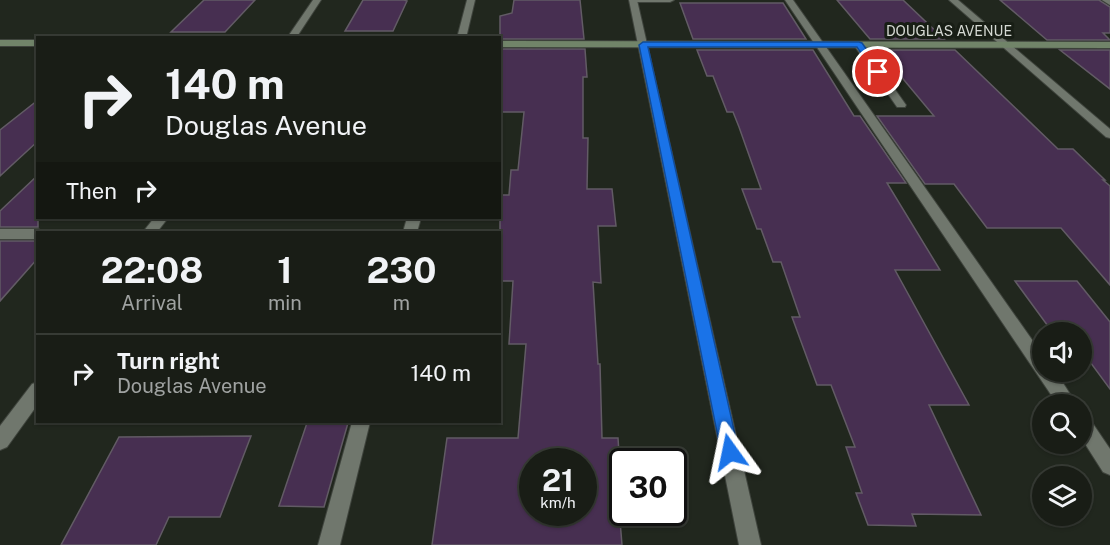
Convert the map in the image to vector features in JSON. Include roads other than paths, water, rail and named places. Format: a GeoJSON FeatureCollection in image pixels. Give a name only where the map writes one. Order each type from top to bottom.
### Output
{"type":"FeatureCollection","features":[{"type":"Feature","properties":{"kind":"street"},"geometry":{"type":"LineString","coordinates":[[292,36],[317,0]]}},
{"type":"Feature","properties":{"kind":"street"},"geometry":{"type":"LineString","coordinates":[[462,36],[471,0]]}},
{"type":"Feature","properties":{"kind":"street"},"geometry":{"type":"LineString","coordinates":[[670,0],[633,0],[750,545]]}},
{"type":"Feature","properties":{"kind":"street"},"geometry":{"type":"LineString","coordinates":[[789,0],[1032,353]]}},
{"type":"Feature","properties":{"kind":"street"},"geometry":{"type":"LineString","coordinates":[[953,0],[1110,135]]}},
{"type":"Feature","properties":{"kind":"street"},"geometry":{"type":"LineString","coordinates":[[1106,0],[1110,2]]}},
{"type":"Feature","properties":{"kind":"street"},"geometry":{"type":"LineString","coordinates":[[0,44],[36,44]]}},
{"type":"Feature","properties":{"kind":"street","name":"DOUGLAS AVENUE"},"geometry":{"type":"LineString","coordinates":[[501,44],[1110,45]]}},
{"type":"Feature","properties":{"kind":"street"},"geometry":{"type":"LineString","coordinates":[[859,45],[901,105]]}},
{"type":"Feature","properties":{"kind":"street"},"geometry":{"type":"LineString","coordinates":[[151,231],[160,219]]}},
{"type":"Feature","properties":{"kind":"street"},"geometry":{"type":"LineString","coordinates":[[0,234],[36,234]]}},
{"type":"Feature","properties":{"kind":"street"},"geometry":{"type":"LineString","coordinates":[[4,431],[36,391]]}},
{"type":"Feature","properties":{"kind":"street"},"geometry":{"type":"LineString","coordinates":[[329,545],[361,423]]}},
{"type":"Feature","properties":{"kind":"street"},"geometry":{"type":"LineString","coordinates":[[1092,439],[1110,466]]}}]}
